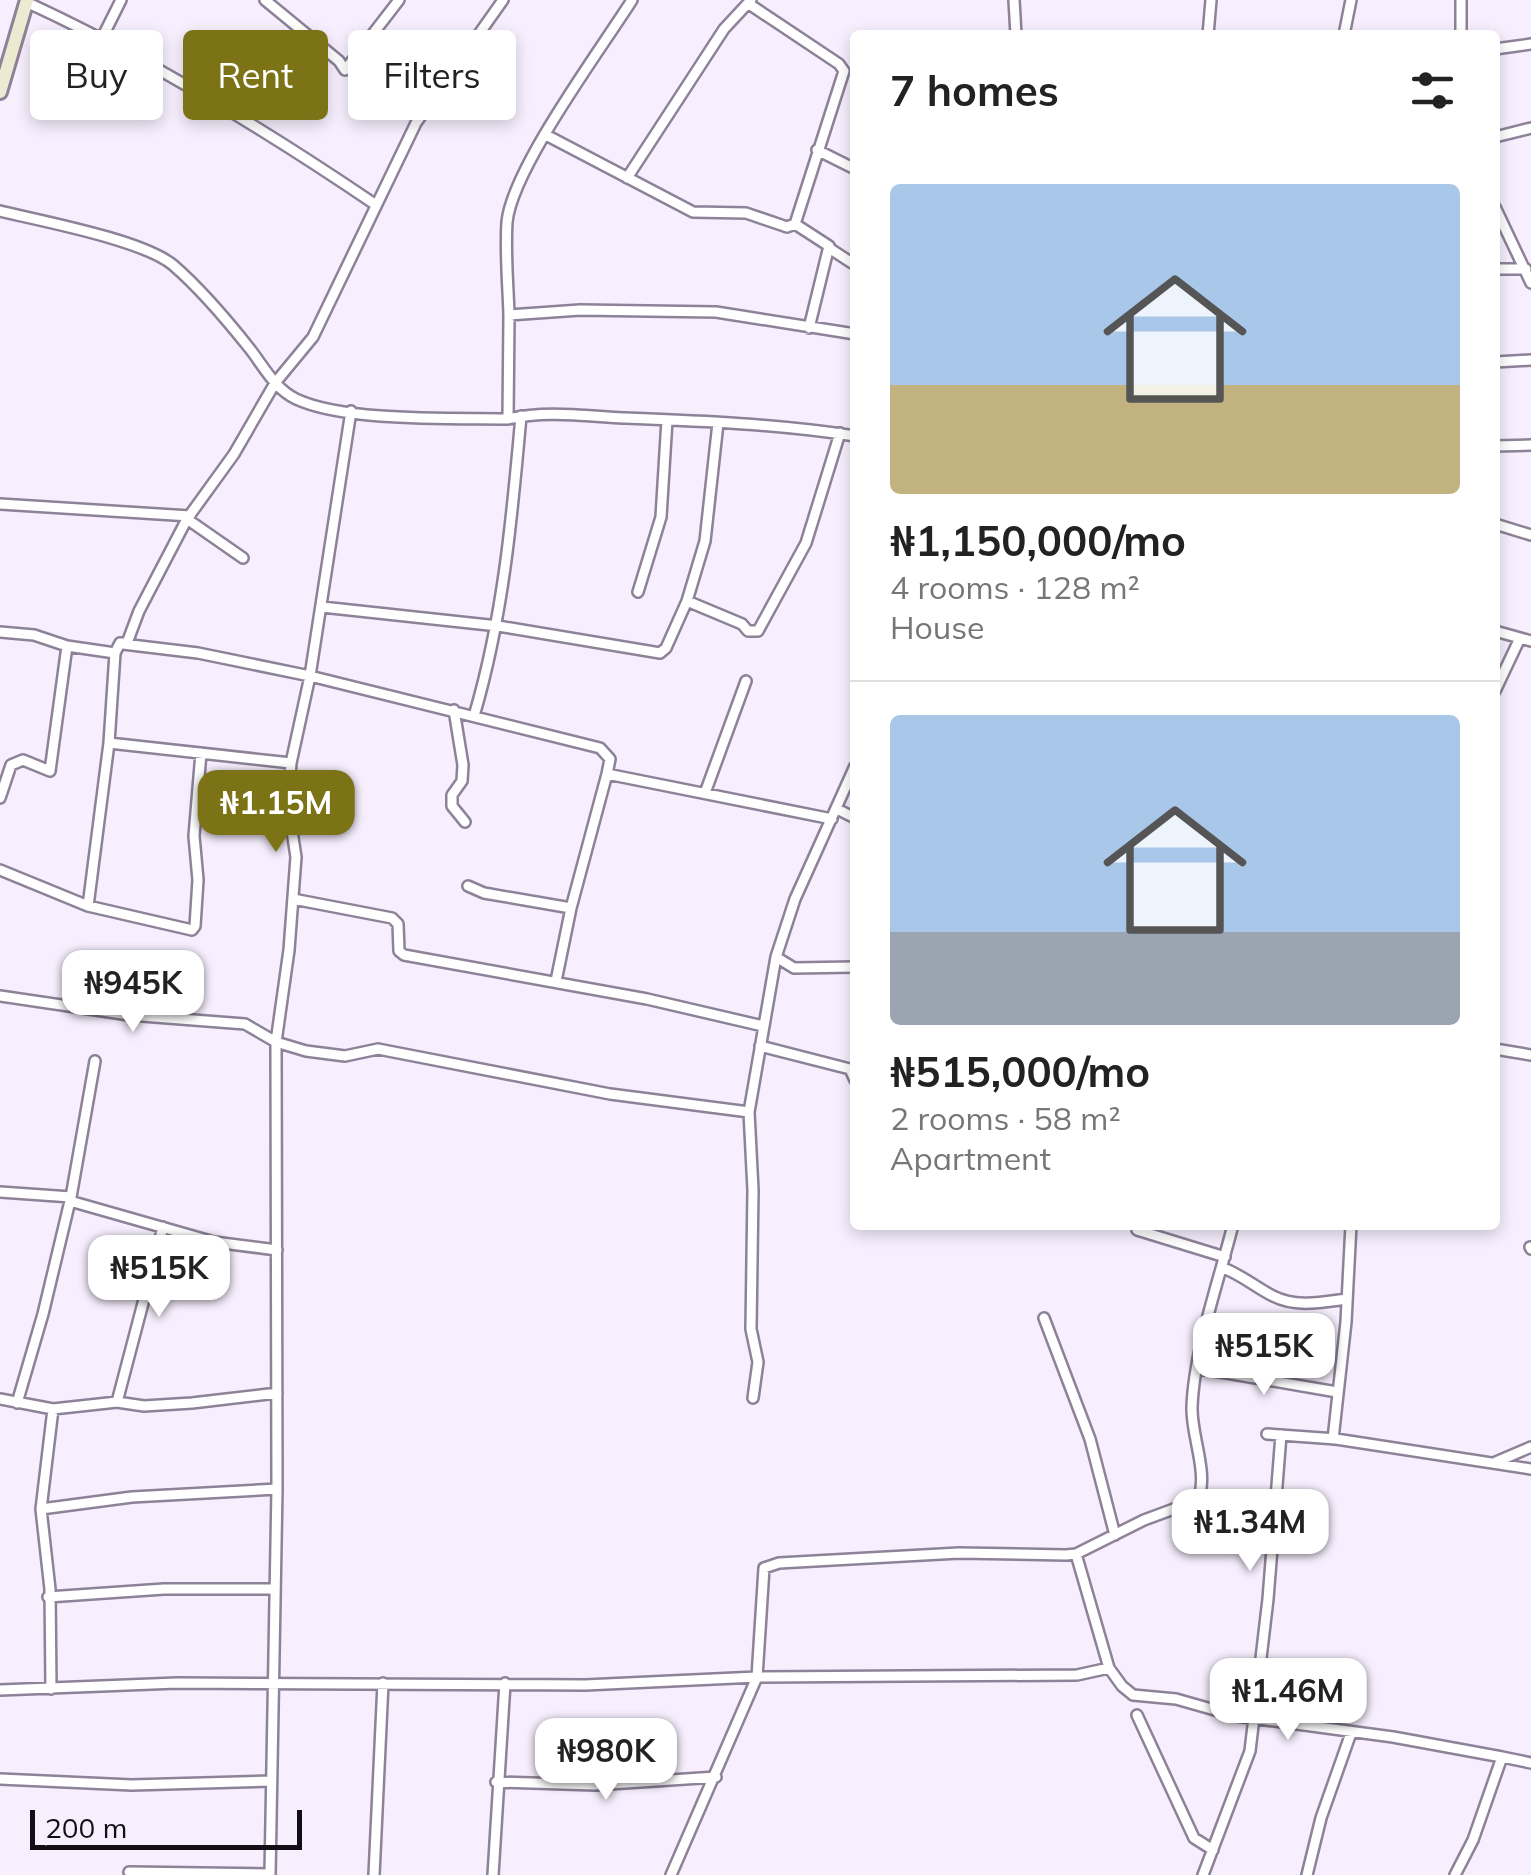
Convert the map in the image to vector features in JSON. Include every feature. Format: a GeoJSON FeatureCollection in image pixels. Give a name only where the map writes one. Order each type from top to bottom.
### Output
{"type":"FeatureCollection","features":[{"type":"Feature","properties":{"kind":"street"},"geometry":{"type":"LineString","coordinates":[[106,30],[121,0]]}},
{"type":"Feature","properties":{"kind":"street"},"geometry":{"type":"LineString","coordinates":[[265,0],[345,70],[399,0]]}},
{"type":"Feature","properties":{"kind":"street"},"geometry":{"type":"LineString","coordinates":[[118,648],[127,643],[139,611],[189,517],[234,454],[275,383],[313,337],[416,123],[502,0]]}},
{"type":"Feature","properties":{"kind":"street"},"geometry":{"type":"LineString","coordinates":[[508,419],[507,221],[513,194],[546,134],[632,0]]}},
{"type":"Feature","properties":{"kind":"street"},"geometry":{"type":"LineString","coordinates":[[1014,0],[1016,30]]}},
{"type":"Feature","properties":{"kind":"street"},"geometry":{"type":"LineString","coordinates":[[1208,30],[1211,0]]}},
{"type":"Feature","properties":{"kind":"street"},"geometry":{"type":"LineString","coordinates":[[1345,30],[1351,0]]}},
{"type":"Feature","properties":{"kind":"street"},"geometry":{"type":"LineString","coordinates":[[1460,30],[1462,0]]}},
{"type":"Feature","properties":{"kind":"street"},"geometry":{"type":"LineString","coordinates":[[0,92],[26,1],[82,30]]}},
{"type":"Feature","properties":{"kind":"street"},"geometry":{"type":"LineString","coordinates":[[546,134],[627,178],[693,212],[746,213],[787,227],[794,224],[844,70],[750,2],[724,29],[627,178]]}},
{"type":"Feature","properties":{"kind":"street"},"geometry":{"type":"LineString","coordinates":[[1500,49],[1531,44]]}},
{"type":"Feature","properties":{"kind":"street"},"geometry":{"type":"LineString","coordinates":[[163,74],[236,114],[376,205]]}},
{"type":"Feature","properties":{"kind":"street"},"geometry":{"type":"LineString","coordinates":[[1500,136],[1531,128]]}},
{"type":"Feature","properties":{"kind":"street"},"geometry":{"type":"LineString","coordinates":[[817,150],[850,166]]}},
{"type":"Feature","properties":{"kind":"street"},"geometry":{"type":"LineString","coordinates":[[0,211],[84,231],[170,262],[241,339],[275,383],[296,399],[396,416],[667,420],[850,435]]}},
{"type":"Feature","properties":{"kind":"street"},"geometry":{"type":"LineString","coordinates":[[1500,217],[1531,283]]}},
{"type":"Feature","properties":{"kind":"street"},"geometry":{"type":"LineString","coordinates":[[794,224],[827,242],[829,248],[809,328]]}},
{"type":"Feature","properties":{"kind":"street"},"geometry":{"type":"LineString","coordinates":[[829,248],[850,261]]}},
{"type":"Feature","properties":{"kind":"street"},"geometry":{"type":"LineString","coordinates":[[1500,268],[1526,268]]}},
{"type":"Feature","properties":{"kind":"street"},"geometry":{"type":"LineString","coordinates":[[509,315],[580,310],[716,312],[850,333]]}},
{"type":"Feature","properties":{"kind":"street"},"geometry":{"type":"LineString","coordinates":[[1500,362],[1531,360]]}},
{"type":"Feature","properties":{"kind":"street"},"geometry":{"type":"LineString","coordinates":[[128,1872],[270,1875],[277,1489],[276,1042],[296,858],[288,805],[291,763],[322,607],[351,411]]}},
{"type":"Feature","properties":{"kind":"street"},"geometry":{"type":"LineString","coordinates":[[474,716],[498,626],[521,416]]}},
{"type":"Feature","properties":{"kind":"street"},"geometry":{"type":"LineString","coordinates":[[638,592],[660,517],[667,420]]}},
{"type":"Feature","properties":{"kind":"street"},"geometry":{"type":"LineString","coordinates":[[322,607],[498,626],[660,653],[666,648],[687,601],[705,541],[718,423]]}},
{"type":"Feature","properties":{"kind":"street"},"geometry":{"type":"LineString","coordinates":[[687,601],[748,630],[758,630],[806,543],[840,434]]}},
{"type":"Feature","properties":{"kind":"street"},"geometry":{"type":"LineString","coordinates":[[1500,446],[1531,445]]}},
{"type":"Feature","properties":{"kind":"street"},"geometry":{"type":"LineString","coordinates":[[0,504],[189,517],[243,558]]}},
{"type":"Feature","properties":{"kind":"street"},"geometry":{"type":"LineString","coordinates":[[1500,526],[1531,535]]}},
{"type":"Feature","properties":{"kind":"street"},"geometry":{"type":"LineString","coordinates":[[0,632],[34,636],[66,646],[198,653],[454,710],[600,748],[610,759],[556,981]]}},
{"type":"Feature","properties":{"kind":"street"},"geometry":{"type":"LineString","coordinates":[[1500,632],[1531,641]]}},
{"type":"Feature","properties":{"kind":"street"},"geometry":{"type":"LineString","coordinates":[[1500,680],[1520,638]]}},
{"type":"Feature","properties":{"kind":"street"},"geometry":{"type":"LineString","coordinates":[[0,798],[11,765],[23,760],[50,770],[66,646]]}},
{"type":"Feature","properties":{"kind":"street"},"geometry":{"type":"LineString","coordinates":[[88,906],[118,648]]}},
{"type":"Feature","properties":{"kind":"street"},"geometry":{"type":"LineString","coordinates":[[706,793],[746,681]]}},
{"type":"Feature","properties":{"kind":"street"},"geometry":{"type":"LineString","coordinates":[[454,710],[464,765],[462,781],[452,795],[452,806],[464,822]]}},
{"type":"Feature","properties":{"kind":"street"},"geometry":{"type":"LineString","coordinates":[[108,743],[291,763]]}},
{"type":"Feature","properties":{"kind":"street"},"geometry":{"type":"LineString","coordinates":[[0,870],[88,906],[187,930],[195,926],[198,880],[194,836],[202,753]]}},
{"type":"Feature","properties":{"kind":"street"},"geometry":{"type":"LineString","coordinates":[[607,774],[850,817]]}},
{"type":"Feature","properties":{"kind":"street"},"geometry":{"type":"LineString","coordinates":[[753,1398],[758,1362],[751,1328],[754,1190],[749,1112],[776,957],[795,900],[850,778]]}},
{"type":"Feature","properties":{"kind":"street"},"geometry":{"type":"LineString","coordinates":[[468,886],[484,893],[571,908]]}},
{"type":"Feature","properties":{"kind":"street"},"geometry":{"type":"LineString","coordinates":[[294,899],[392,918],[398,924],[399,951],[404,955],[556,981],[763,1026]]}},
{"type":"Feature","properties":{"kind":"street"},"geometry":{"type":"LineString","coordinates":[[776,957],[794,968],[850,967]]}},
{"type":"Feature","properties":{"kind":"street"},"geometry":{"type":"LineString","coordinates":[[0,996],[129,1015],[245,1024],[276,1042],[306,1051],[345,1056],[378,1049],[610,1094],[749,1112]]}},
{"type":"Feature","properties":{"kind":"street"},"geometry":{"type":"LineString","coordinates":[[760,1046],[850,1069]]}},
{"type":"Feature","properties":{"kind":"street"},"geometry":{"type":"LineString","coordinates":[[1500,1051],[1531,1054]]}},
{"type":"Feature","properties":{"kind":"street"},"geometry":{"type":"LineString","coordinates":[[17,1403],[56,1268],[95,1061]]}},
{"type":"Feature","properties":{"kind":"street"},"geometry":{"type":"LineString","coordinates":[[0,1192],[70,1199],[214,1242],[277,1250]]}},
{"type":"Feature","properties":{"kind":"street"},"geometry":{"type":"LineString","coordinates":[[118,1402],[163,1227]]}},
{"type":"Feature","properties":{"kind":"street"},"geometry":{"type":"LineString","coordinates":[[1136,1230],[1224,1262],[1288,1302],[1347,1299]]}},
{"type":"Feature","properties":{"kind":"street"},"geometry":{"type":"LineString","coordinates":[[671,1875],[757,1677],[764,1568],[770,1564],[959,1553],[1076,1554],[1144,1520],[1196,1502],[1201,1496],[1192,1410],[1197,1368],[1233,1230]]}},
{"type":"Feature","properties":{"kind":"street"},"geometry":{"type":"LineString","coordinates":[[1333,1439],[1352,1230]]}},
{"type":"Feature","properties":{"kind":"street"},"geometry":{"type":"LineString","coordinates":[[1044,1318],[1090,1439],[1115,1535]]}},
{"type":"Feature","properties":{"kind":"street"},"geometry":{"type":"LineString","coordinates":[[1197,1368],[1337,1392]]}},
{"type":"Feature","properties":{"kind":"street"},"geometry":{"type":"LineString","coordinates":[[0,1399],[53,1409],[118,1402],[144,1406],[277,1393]]}},
{"type":"Feature","properties":{"kind":"street"},"geometry":{"type":"LineString","coordinates":[[51,1689],[50,1590],[41,1508],[53,1409]]}},
{"type":"Feature","properties":{"kind":"street"},"geometry":{"type":"LineString","coordinates":[[1267,1434],[1333,1439],[1531,1469]]}},
{"type":"Feature","properties":{"kind":"street"},"geometry":{"type":"LineString","coordinates":[[1203,1875],[1245,1769],[1268,1599],[1281,1435]]}},
{"type":"Feature","properties":{"kind":"street"},"geometry":{"type":"LineString","coordinates":[[1494,1464],[1531,1447]]}},
{"type":"Feature","properties":{"kind":"street"},"geometry":{"type":"LineString","coordinates":[[41,1508],[277,1489]]}},
{"type":"Feature","properties":{"kind":"street"},"geometry":{"type":"LineString","coordinates":[[1076,1554],[1110,1668],[1133,1695],[1176,1699],[1254,1718],[1392,1737],[1531,1763]]}},
{"type":"Feature","properties":{"kind":"street"},"geometry":{"type":"LineString","coordinates":[[48,1597],[164,1589],[275,1588]]}},
{"type":"Feature","properties":{"kind":"street"},"geometry":{"type":"LineString","coordinates":[[0,1690],[176,1683],[585,1685],[757,1677],[1062,1676],[1110,1668]]}},
{"type":"Feature","properties":{"kind":"street"},"geometry":{"type":"LineString","coordinates":[[374,1875],[383,1683]]}},
{"type":"Feature","properties":{"kind":"street"},"geometry":{"type":"LineString","coordinates":[[493,1875],[505,1683]]}},
{"type":"Feature","properties":{"kind":"street"},"geometry":{"type":"LineString","coordinates":[[1137,1715],[1194,1838],[1213,1850]]}},
{"type":"Feature","properties":{"kind":"street"},"geometry":{"type":"LineString","coordinates":[[1307,1875],[1318,1828],[1351,1733]]}},
{"type":"Feature","properties":{"kind":"street"},"geometry":{"type":"LineString","coordinates":[[1455,1875],[1502,1757]]}},
{"type":"Feature","properties":{"kind":"street"},"geometry":{"type":"LineString","coordinates":[[496,1782],[595,1784],[716,1777]]}},
{"type":"Feature","properties":{"kind":"street"},"geometry":{"type":"LineString","coordinates":[[0,1779],[132,1785],[270,1780]]}}]}
